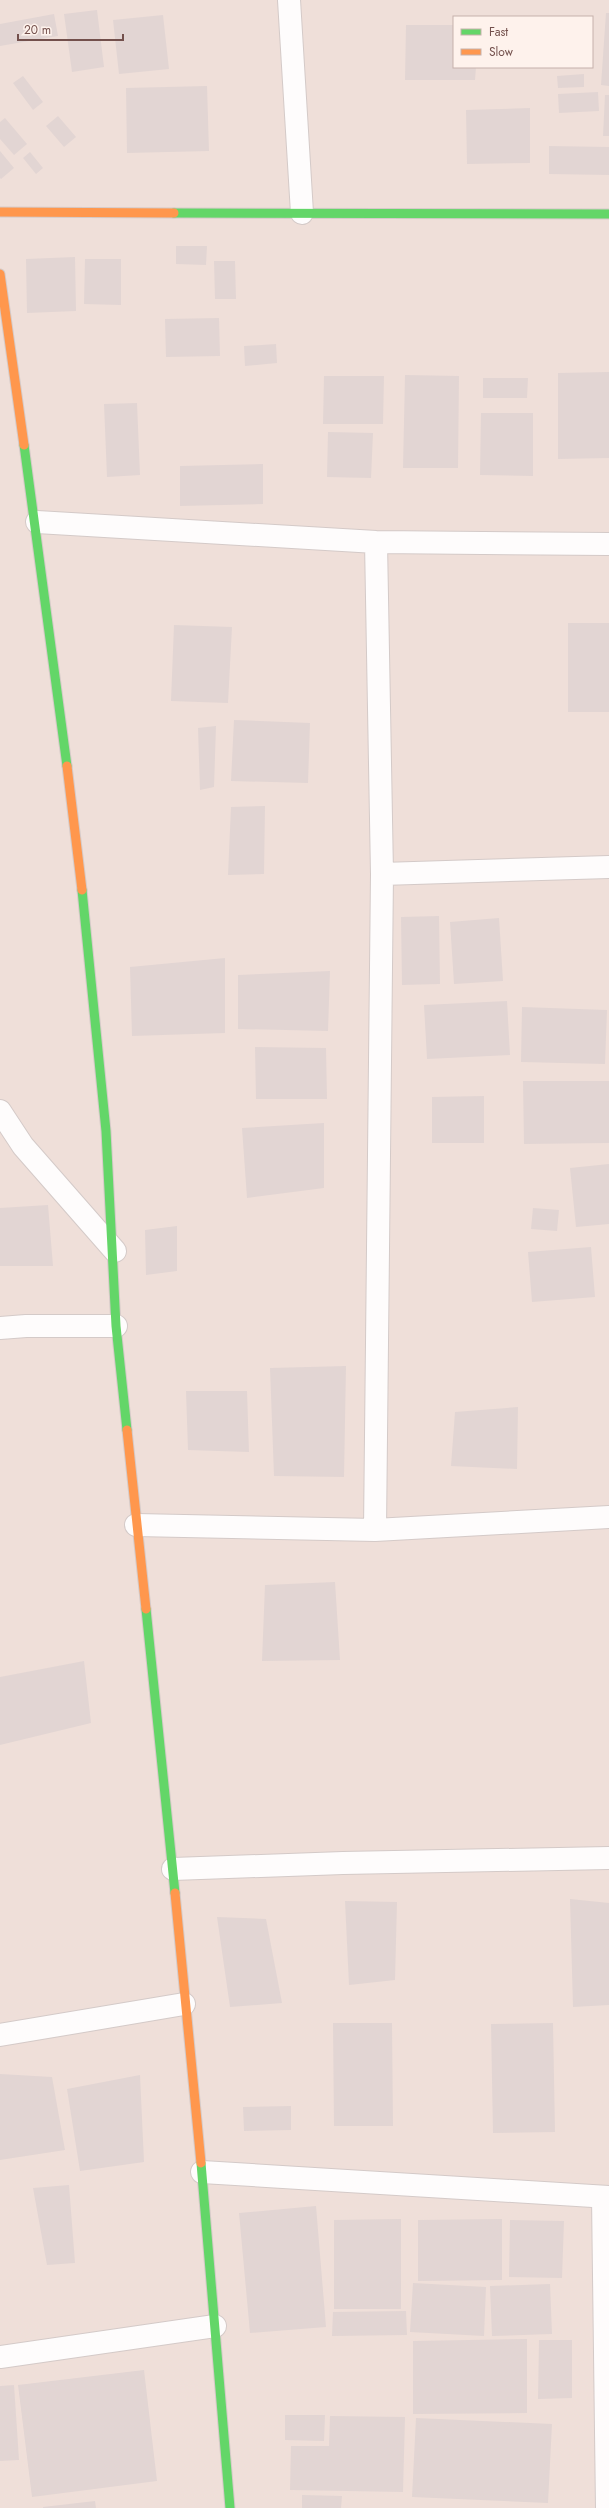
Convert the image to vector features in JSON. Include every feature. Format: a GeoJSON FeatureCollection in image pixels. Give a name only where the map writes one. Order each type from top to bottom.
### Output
{"type":"FeatureCollection","features":[{"type":"Feature","properties":{"kind":"street"},"geometry":{"type":"LineString","coordinates":[[290,0],[302,213]]}},
{"type":"Feature","properties":{"kind":"street"},"geometry":{"type":"LineString","coordinates":[[0,212],[609,214]]}},
{"type":"Feature","properties":{"kind":"street"},"geometry":{"type":"LineString","coordinates":[[0,274],[36,522],[94,989],[115,1251],[116,1326],[173,1869],[184,2004],[202,2172],[216,2326],[230,2508]]}},
{"type":"Feature","properties":{"kind":"street"},"geometry":{"type":"LineString","coordinates":[[36,522],[376,542],[609,544]]}},
{"type":"Feature","properties":{"kind":"street"},"geometry":{"type":"LineString","coordinates":[[375,1530],[382,874],[376,542]]}},
{"type":"Feature","properties":{"kind":"street"},"geometry":{"type":"LineString","coordinates":[[382,874],[609,867]]}},
{"type":"Feature","properties":{"kind":"street"},"geometry":{"type":"LineString","coordinates":[[0,1111],[23,1146],[115,1251]]}},
{"type":"Feature","properties":{"kind":"street"},"geometry":{"type":"LineString","coordinates":[[0,1328],[26,1326],[116,1326]]}},
{"type":"Feature","properties":{"kind":"street"},"geometry":{"type":"LineString","coordinates":[[136,1525],[375,1530],[609,1517]]}},
{"type":"Feature","properties":{"kind":"street"},"geometry":{"type":"LineString","coordinates":[[173,1869],[343,1863],[609,1858]]}},
{"type":"Feature","properties":{"kind":"street"},"geometry":{"type":"LineString","coordinates":[[0,2035],[184,2004]]}},
{"type":"Feature","properties":{"kind":"street"},"geometry":{"type":"LineString","coordinates":[[202,2172],[606,2197],[608,2508]]}},
{"type":"Feature","properties":{"kind":"street"},"geometry":{"type":"LineString","coordinates":[[0,2357],[216,2326]]}},
{"type":"Feature","properties":{"kind":"shaded area"},"geometry":{"type":"Polygon","coordinates":[[[0,0],[609,0],[609,2508],[0,2508],[0,0]]]}},
{"type":"Feature","properties":{"kind":"building"},"geometry":{"type":"Polygon","coordinates":[[[97,10],[104,67],[72,72],[64,14],[97,10]]]}},
{"type":"Feature","properties":{"kind":"building"},"geometry":{"type":"Polygon","coordinates":[[[606,13],[609,13],[609,86],[601,85],[606,13]]]}},
{"type":"Feature","properties":{"kind":"building"},"geometry":{"type":"Polygon","coordinates":[[[54,14],[58,36],[0,46],[0,24],[54,14]]]}},
{"type":"Feature","properties":{"kind":"building"},"geometry":{"type":"Polygon","coordinates":[[[163,15],[169,69],[119,74],[113,20],[163,15]]]}},
{"type":"Feature","properties":{"kind":"building"},"geometry":{"type":"Polygon","coordinates":[[[406,25],[453,25],[453,68],[476,68],[475,80],[405,80],[406,25]]]}},
{"type":"Feature","properties":{"kind":"building"},"geometry":{"type":"Polygon","coordinates":[[[584,74],[584,87],[558,88],[557,76],[584,74]]]}},
{"type":"Feature","properties":{"kind":"building"},"geometry":{"type":"Polygon","coordinates":[[[23,76],[43,102],[33,110],[13,83],[23,76]]]}},
{"type":"Feature","properties":{"kind":"building"},"geometry":{"type":"Polygon","coordinates":[[[207,86],[209,151],[127,153],[126,88],[207,86]]]}},
{"type":"Feature","properties":{"kind":"building"},"geometry":{"type":"Polygon","coordinates":[[[598,92],[599,111],[559,113],[558,94],[598,92]]]}},
{"type":"Feature","properties":{"kind":"building"},"geometry":{"type":"Polygon","coordinates":[[[605,95],[609,95],[609,136],[603,136],[605,95]]]}},
{"type":"Feature","properties":{"kind":"building"},"geometry":{"type":"Polygon","coordinates":[[[530,108],[530,163],[467,164],[466,110],[530,108]]]}},
{"type":"Feature","properties":{"kind":"building"},"geometry":{"type":"Polygon","coordinates":[[[58,116],[76,137],[64,147],[46,126],[58,116]]]}},
{"type":"Feature","properties":{"kind":"building"},"geometry":{"type":"Polygon","coordinates":[[[5,118],[27,144],[14,155],[0,139],[0,122],[5,118]]]}},
{"type":"Feature","properties":{"kind":"building"},"geometry":{"type":"Polygon","coordinates":[[[549,146],[609,147],[609,175],[549,174],[549,146]]]}},
{"type":"Feature","properties":{"kind":"building"},"geometry":{"type":"Polygon","coordinates":[[[0,151],[14,168],[1,179],[0,178],[0,151]]]}},
{"type":"Feature","properties":{"kind":"building"},"geometry":{"type":"Polygon","coordinates":[[[30,152],[43,168],[36,174],[23,158],[30,152]]]}},
{"type":"Feature","properties":{"kind":"building"},"geometry":{"type":"Polygon","coordinates":[[[176,246],[207,246],[206,265],[176,264],[176,246]]]}},
{"type":"Feature","properties":{"kind":"building"},"geometry":{"type":"Polygon","coordinates":[[[75,257],[76,311],[27,313],[26,259],[75,257]]]}},
{"type":"Feature","properties":{"kind":"building"},"geometry":{"type":"Polygon","coordinates":[[[85,259],[121,259],[121,305],[84,304],[85,259]]]}},
{"type":"Feature","properties":{"kind":"building"},"geometry":{"type":"Polygon","coordinates":[[[214,261],[235,261],[236,299],[215,299],[214,261]]]}},
{"type":"Feature","properties":{"kind":"building"},"geometry":{"type":"Polygon","coordinates":[[[219,318],[220,356],[166,357],[165,319],[219,318]]]}},
{"type":"Feature","properties":{"kind":"building"},"geometry":{"type":"Polygon","coordinates":[[[276,344],[277,363],[245,366],[244,346],[276,344]]]}},
{"type":"Feature","properties":{"kind":"building"},"geometry":{"type":"Polygon","coordinates":[[[609,372],[609,458],[558,459],[558,373],[609,372]]]}},
{"type":"Feature","properties":{"kind":"building"},"geometry":{"type":"Polygon","coordinates":[[[405,375],[459,376],[458,468],[403,468],[405,375]]]}},
{"type":"Feature","properties":{"kind":"building"},"geometry":{"type":"Polygon","coordinates":[[[324,376],[384,376],[383,424],[323,424],[324,376]]]}},
{"type":"Feature","properties":{"kind":"building"},"geometry":{"type":"Polygon","coordinates":[[[483,378],[528,378],[527,398],[483,398],[483,378]]]}},
{"type":"Feature","properties":{"kind":"building"},"geometry":{"type":"Polygon","coordinates":[[[137,403],[140,475],[107,477],[104,404],[137,403]]]}},
{"type":"Feature","properties":{"kind":"building"},"geometry":{"type":"Polygon","coordinates":[[[481,413],[533,413],[533,476],[480,475],[481,413]]]}},
{"type":"Feature","properties":{"kind":"building"},"geometry":{"type":"Polygon","coordinates":[[[328,432],[373,433],[371,478],[327,477],[328,432]]]}},
{"type":"Feature","properties":{"kind":"building"},"geometry":{"type":"Polygon","coordinates":[[[263,464],[263,504],[180,506],[180,466],[263,464]]]}},
{"type":"Feature","properties":{"kind":"building"},"geometry":{"type":"Polygon","coordinates":[[[568,623],[609,623],[609,712],[568,712],[568,623]]]}},
{"type":"Feature","properties":{"kind":"building"},"geometry":{"type":"Polygon","coordinates":[[[174,625],[232,627],[228,703],[171,701],[174,625]]]}},
{"type":"Feature","properties":{"kind":"building"},"geometry":{"type":"Polygon","coordinates":[[[234,720],[310,723],[308,783],[231,781],[234,720]]]}},
{"type":"Feature","properties":{"kind":"building"},"geometry":{"type":"Polygon","coordinates":[[[216,726],[214,787],[200,790],[198,728],[216,726]]]}},
{"type":"Feature","properties":{"kind":"building"},"geometry":{"type":"Polygon","coordinates":[[[265,806],[264,874],[228,875],[231,807],[265,806]]]}},
{"type":"Feature","properties":{"kind":"building"},"geometry":{"type":"Polygon","coordinates":[[[439,916],[440,984],[402,985],[401,917],[439,916]]]}},
{"type":"Feature","properties":{"kind":"building"},"geometry":{"type":"Polygon","coordinates":[[[499,918],[503,981],[454,984],[450,922],[499,918]]]}},
{"type":"Feature","properties":{"kind":"building"},"geometry":{"type":"Polygon","coordinates":[[[225,958],[225,1033],[132,1036],[130,967],[225,958]]]}},
{"type":"Feature","properties":{"kind":"building"},"geometry":{"type":"Polygon","coordinates":[[[330,971],[328,1031],[238,1029],[238,975],[330,971]]]}},
{"type":"Feature","properties":{"kind":"building"},"geometry":{"type":"Polygon","coordinates":[[[507,1001],[510,1055],[427,1059],[424,1005],[507,1001]]]}},
{"type":"Feature","properties":{"kind":"building"},"geometry":{"type":"Polygon","coordinates":[[[522,1007],[607,1010],[605,1064],[521,1062],[522,1007]]]}},
{"type":"Feature","properties":{"kind":"building"},"geometry":{"type":"Polygon","coordinates":[[[255,1047],[326,1048],[327,1099],[256,1099],[255,1047]]]}},
{"type":"Feature","properties":{"kind":"building"},"geometry":{"type":"Polygon","coordinates":[[[523,1081],[609,1081],[609,1143],[524,1144],[523,1081]]]}},
{"type":"Feature","properties":{"kind":"building"},"geometry":{"type":"Polygon","coordinates":[[[484,1096],[484,1143],[432,1143],[432,1097],[484,1096]]]}},
{"type":"Feature","properties":{"kind":"building"},"geometry":{"type":"Polygon","coordinates":[[[324,1123],[324,1188],[247,1198],[242,1128],[324,1123]]]}},
{"type":"Feature","properties":{"kind":"building"},"geometry":{"type":"Polygon","coordinates":[[[609,1164],[609,1224],[576,1227],[570,1168],[609,1164]]]}},
{"type":"Feature","properties":{"kind":"building"},"geometry":{"type":"Polygon","coordinates":[[[48,1205],[53,1266],[0,1266],[0,1208],[48,1205]]]}},
{"type":"Feature","properties":{"kind":"building"},"geometry":{"type":"Polygon","coordinates":[[[533,1208],[559,1210],[557,1231],[531,1229],[533,1208]]]}},
{"type":"Feature","properties":{"kind":"building"},"geometry":{"type":"Polygon","coordinates":[[[177,1226],[177,1271],[146,1275],[145,1230],[177,1226]]]}},
{"type":"Feature","properties":{"kind":"building"},"geometry":{"type":"Polygon","coordinates":[[[591,1247],[595,1297],[532,1302],[528,1252],[591,1247]]]}},
{"type":"Feature","properties":{"kind":"building"},"geometry":{"type":"Polygon","coordinates":[[[346,1366],[344,1477],[274,1476],[270,1368],[346,1366]]]}},
{"type":"Feature","properties":{"kind":"building"},"geometry":{"type":"Polygon","coordinates":[[[186,1391],[247,1391],[249,1452],[188,1450],[186,1391]]]}},
{"type":"Feature","properties":{"kind":"building"},"geometry":{"type":"Polygon","coordinates":[[[518,1407],[517,1469],[451,1466],[455,1412],[518,1407]]]}},
{"type":"Feature","properties":{"kind":"building"},"geometry":{"type":"Polygon","coordinates":[[[335,1582],[340,1660],[262,1661],[265,1585],[335,1582]]]}},
{"type":"Feature","properties":{"kind":"building"},"geometry":{"type":"Polygon","coordinates":[[[84,1661],[91,1723],[0,1745],[0,1677],[84,1661]]]}},
{"type":"Feature","properties":{"kind":"building"},"geometry":{"type":"Polygon","coordinates":[[[570,1899],[609,1903],[609,2005],[573,2007],[570,1899]]]}},
{"type":"Feature","properties":{"kind":"building"},"geometry":{"type":"Polygon","coordinates":[[[345,1901],[397,1902],[395,1980],[349,1985],[345,1901]]]}},
{"type":"Feature","properties":{"kind":"building"},"geometry":{"type":"Polygon","coordinates":[[[217,1917],[266,1919],[282,2003],[230,2007],[217,1917]]]}},
{"type":"Feature","properties":{"kind":"building"},"geometry":{"type":"Polygon","coordinates":[[[333,2023],[392,2023],[393,2126],[334,2126],[333,2023]]]}},
{"type":"Feature","properties":{"kind":"building"},"geometry":{"type":"Polygon","coordinates":[[[553,2023],[555,2132],[493,2133],[491,2024],[553,2023]]]}},
{"type":"Feature","properties":{"kind":"building"},"geometry":{"type":"Polygon","coordinates":[[[0,2074],[52,2077],[65,2150],[0,2160],[0,2074]]]}},
{"type":"Feature","properties":{"kind":"building"},"geometry":{"type":"Polygon","coordinates":[[[140,2075],[144,2162],[80,2171],[67,2089],[140,2075]]]}},
{"type":"Feature","properties":{"kind":"building"},"geometry":{"type":"Polygon","coordinates":[[[291,2106],[291,2130],[244,2131],[243,2107],[291,2106]]]}},
{"type":"Feature","properties":{"kind":"building"},"geometry":{"type":"Polygon","coordinates":[[[69,2185],[75,2263],[47,2265],[33,2188],[69,2185]]]}},
{"type":"Feature","properties":{"kind":"building"},"geometry":{"type":"Polygon","coordinates":[[[316,2206],[326,2327],[250,2333],[239,2213],[316,2206]]]}},
{"type":"Feature","properties":{"kind":"building"},"geometry":{"type":"Polygon","coordinates":[[[401,2219],[401,2309],[334,2309],[334,2220],[401,2219]]]}},
{"type":"Feature","properties":{"kind":"building"},"geometry":{"type":"Polygon","coordinates":[[[502,2219],[502,2280],[418,2281],[418,2220],[502,2219]]]}},
{"type":"Feature","properties":{"kind":"building"},"geometry":{"type":"Polygon","coordinates":[[[510,2220],[564,2221],[562,2278],[509,2277],[510,2220]]]}},
{"type":"Feature","properties":{"kind":"building"},"geometry":{"type":"Polygon","coordinates":[[[413,2283],[486,2287],[484,2336],[410,2332],[413,2283]]]}},
{"type":"Feature","properties":{"kind":"building"},"geometry":{"type":"Polygon","coordinates":[[[550,2284],[552,2334],[492,2336],[490,2286],[550,2284]]]}},
{"type":"Feature","properties":{"kind":"building"},"geometry":{"type":"Polygon","coordinates":[[[406,2311],[407,2335],[332,2336],[333,2312],[406,2311]]]}},
{"type":"Feature","properties":{"kind":"building"},"geometry":{"type":"Polygon","coordinates":[[[527,2339],[527,2413],[413,2414],[413,2341],[527,2339]]]}},
{"type":"Feature","properties":{"kind":"building"},"geometry":{"type":"Polygon","coordinates":[[[539,2340],[572,2340],[572,2398],[538,2399],[539,2340]]]}},
{"type":"Feature","properties":{"kind":"building"},"geometry":{"type":"Polygon","coordinates":[[[144,2370],[157,2481],[32,2497],[18,2385],[144,2370]]]}},
{"type":"Feature","properties":{"kind":"building"},"geometry":{"type":"Polygon","coordinates":[[[14,2385],[19,2460],[0,2461],[0,2386],[14,2385]]]}},
{"type":"Feature","properties":{"kind":"building"},"geometry":{"type":"Polygon","coordinates":[[[285,2415],[325,2415],[324,2441],[285,2440],[285,2415]]]}},
{"type":"Feature","properties":{"kind":"building"},"geometry":{"type":"Polygon","coordinates":[[[330,2416],[405,2417],[403,2492],[290,2490],[291,2446],[329,2446],[330,2416]]]}},
{"type":"Feature","properties":{"kind":"building"},"geometry":{"type":"Polygon","coordinates":[[[416,2418],[552,2424],[548,2503],[412,2497],[416,2418]]]}},
{"type":"Feature","properties":{"kind":"building"},"geometry":{"type":"Polygon","coordinates":[[[302,2495],[342,2496],[341,2508],[302,2508],[302,2495]]]}},
{"type":"Feature","properties":{"kind":"building"},"geometry":{"type":"Polygon","coordinates":[[[95,2501],[96,2508],[43,2508],[43,2507],[95,2501]]]}},
{"type":"Feature","properties":{"kind":"traffic: fast"},"geometry":{"type":"LineString","coordinates":[[174,213],[609,214]]}},
{"type":"Feature","properties":{"kind":"traffic: fast"},"geometry":{"type":"LineString","coordinates":[[24,445],[67,766]]}},
{"type":"Feature","properties":{"kind":"traffic: fast"},"geometry":{"type":"LineString","coordinates":[[82,890],[106,1131],[116,1326],[127,1430]]}},
{"type":"Feature","properties":{"kind":"traffic: fast"},"geometry":{"type":"LineString","coordinates":[[146,1609],[175,1893]]}},
{"type":"Feature","properties":{"kind":"traffic: fast"},"geometry":{"type":"LineString","coordinates":[[201,2163],[230,2508]]}},
{"type":"Feature","properties":{"kind":"traffic: slow"},"geometry":{"type":"LineString","coordinates":[[0,212],[174,213]]}},
{"type":"Feature","properties":{"kind":"traffic: slow"},"geometry":{"type":"LineString","coordinates":[[0,274],[24,445]]}},
{"type":"Feature","properties":{"kind":"traffic: slow"},"geometry":{"type":"LineString","coordinates":[[67,766],[82,890]]}},
{"type":"Feature","properties":{"kind":"traffic: slow"},"geometry":{"type":"LineString","coordinates":[[127,1430],[146,1609]]}},
{"type":"Feature","properties":{"kind":"traffic: slow"},"geometry":{"type":"LineString","coordinates":[[175,1893],[201,2163]]}}]}
